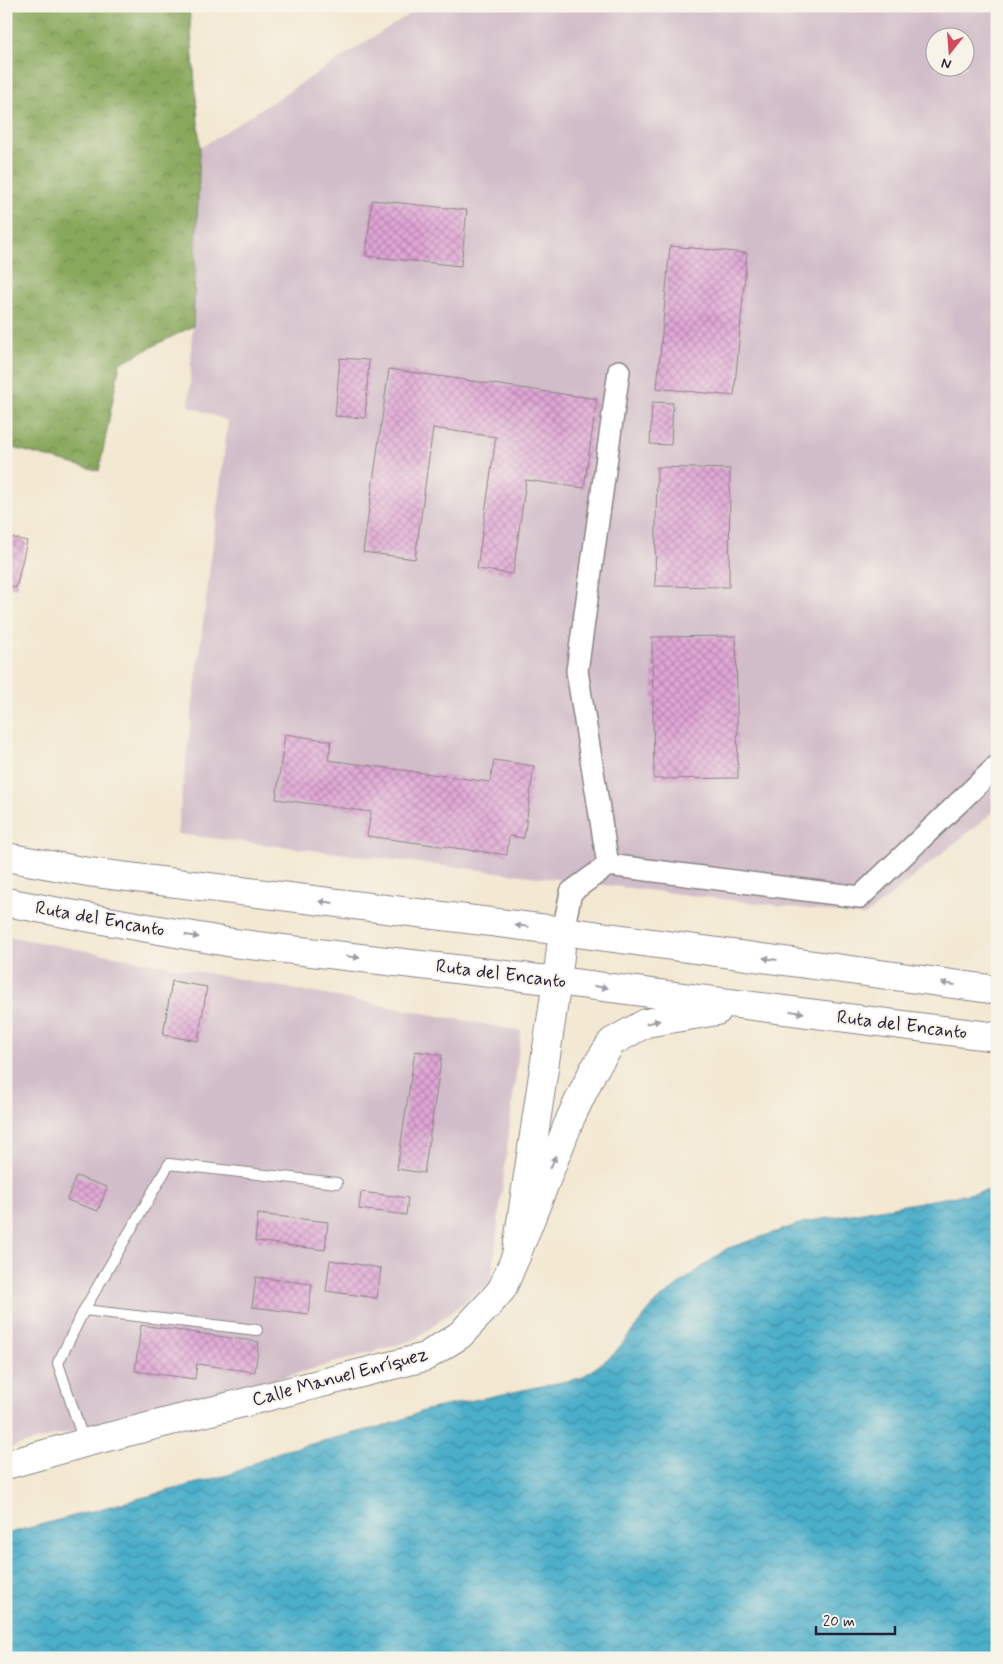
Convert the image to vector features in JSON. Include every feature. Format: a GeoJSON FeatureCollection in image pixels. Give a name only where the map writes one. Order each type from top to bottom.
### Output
{"type":"FeatureCollection","features":[{"type":"Feature","properties":{"kind":"main road"},"geometry":{"type":"LineString","coordinates":[[6,857],[88,872],[563,931],[997,990]]}},
{"type":"Feature","properties":{"kind":"main road","name":"Ruta del Encanto"},"geometry":{"type":"LineString","coordinates":[[6,902],[233,943],[558,981],[997,1037]]}},
{"type":"Feature","properties":{"kind":"main road","name":"Calle Manuel Enríquez"},"geometry":{"type":"LineString","coordinates":[[6,1465],[84,1443],[426,1357],[460,1335],[502,1290],[516,1256],[558,981],[563,931]]}},
{"type":"Feature","properties":{"kind":"main road"},"geometry":{"type":"LineString","coordinates":[[516,1256],[571,1117],[592,1071],[612,1042],[646,1023],[754,1006]]}},
{"type":"Feature","properties":{"kind":"street"},"geometry":{"type":"LineString","coordinates":[[608,865],[577,671],[619,371]]}},
{"type":"Feature","properties":{"kind":"street"},"geometry":{"type":"LineString","coordinates":[[563,931],[571,892],[608,865],[860,897],[997,766]]}},
{"type":"Feature","properties":{"kind":"lane"},"geometry":{"type":"LineString","coordinates":[[84,1443],[58,1363],[84,1310],[169,1164],[337,1183]]}},
{"type":"Feature","properties":{"kind":"lane"},"geometry":{"type":"LineString","coordinates":[[84,1310],[257,1330]]}},
{"type":"Feature","properties":{"kind":"shaded area"},"geometry":{"type":"Polygon","coordinates":[[[422,6],[997,6],[997,809],[865,916],[177,834],[228,421],[189,406],[200,148],[422,6]]]}},
{"type":"Feature","properties":{"kind":"shaded area"},"geometry":{"type":"Polygon","coordinates":[[[6,936],[521,1031],[491,1282],[414,1340],[259,1384],[193,1399],[6,1449],[6,936]]]}},
{"type":"Feature","properties":{"kind":"green space"},"geometry":{"type":"Polygon","coordinates":[[[6,6],[189,6],[200,148],[193,326],[120,363],[99,471],[6,446],[6,6]]]}},
{"type":"Feature","properties":{"kind":"water"},"geometry":{"type":"Polygon","coordinates":[[[997,1189],[997,1658],[6,1658],[6,1534],[231,1474],[279,1452],[391,1424],[426,1410],[581,1378],[613,1355],[656,1302],[726,1249],[805,1222],[997,1189]]]}},
{"type":"Feature","properties":{"kind":"building"},"geometry":{"type":"Polygon","coordinates":[[[372,200],[467,210],[461,266],[366,256],[372,200]]]}},
{"type":"Feature","properties":{"kind":"building"},"geometry":{"type":"Polygon","coordinates":[[[670,246],[747,253],[734,396],[657,388],[670,246]]]}},
{"type":"Feature","properties":{"kind":"building"},"geometry":{"type":"Polygon","coordinates":[[[340,358],[369,360],[365,418],[335,416],[340,358]]]}},
{"type":"Feature","properties":{"kind":"building"},"geometry":{"type":"Polygon","coordinates":[[[389,369],[597,399],[584,488],[526,480],[513,574],[477,569],[496,437],[433,428],[415,559],[363,552],[389,369]]]}},
{"type":"Feature","properties":{"kind":"building"},"geometry":{"type":"Polygon","coordinates":[[[652,402],[673,403],[671,445],[650,444],[652,402]]]}},
{"type":"Feature","properties":{"kind":"building"},"geometry":{"type":"Polygon","coordinates":[[[657,467],[730,469],[729,587],[655,586],[657,467]]]}},
{"type":"Feature","properties":{"kind":"building"},"geometry":{"type":"Polygon","coordinates":[[[6,536],[27,541],[16,588],[6,585],[6,536]]]}},
{"type":"Feature","properties":{"kind":"building"},"geometry":{"type":"Polygon","coordinates":[[[736,636],[738,778],[654,779],[652,637],[736,636]]]}},
{"type":"Feature","properties":{"kind":"building"},"geometry":{"type":"Polygon","coordinates":[[[285,734],[331,741],[328,760],[490,782],[494,760],[534,766],[524,838],[509,836],[507,855],[367,836],[371,812],[276,799],[285,734]]]}},
{"type":"Feature","properties":{"kind":"building"},"geometry":{"type":"Polygon","coordinates":[[[172,981],[207,987],[198,1041],[163,1035],[172,981]]]}},
{"type":"Feature","properties":{"kind":"building"},"geometry":{"type":"Polygon","coordinates":[[[415,1051],[442,1055],[424,1173],[397,1169],[415,1051]]]}},
{"type":"Feature","properties":{"kind":"building"},"geometry":{"type":"Polygon","coordinates":[[[76,1176],[107,1187],[98,1211],[67,1200],[76,1176]]]}},
{"type":"Feature","properties":{"kind":"building"},"geometry":{"type":"Polygon","coordinates":[[[361,1192],[408,1198],[406,1215],[359,1209],[361,1192]]]}},
{"type":"Feature","properties":{"kind":"building"},"geometry":{"type":"Polygon","coordinates":[[[258,1214],[328,1222],[325,1250],[255,1241],[258,1214]]]}},
{"type":"Feature","properties":{"kind":"building"},"geometry":{"type":"Polygon","coordinates":[[[330,1260],[381,1268],[377,1298],[326,1291],[330,1260]]]}},
{"type":"Feature","properties":{"kind":"building"},"geometry":{"type":"Polygon","coordinates":[[[256,1277],[312,1284],[308,1314],[252,1307],[256,1277]]]}},
{"type":"Feature","properties":{"kind":"building"},"geometry":{"type":"Polygon","coordinates":[[[141,1325],[259,1342],[255,1372],[197,1364],[195,1379],[135,1371],[141,1325]]]}}]}
